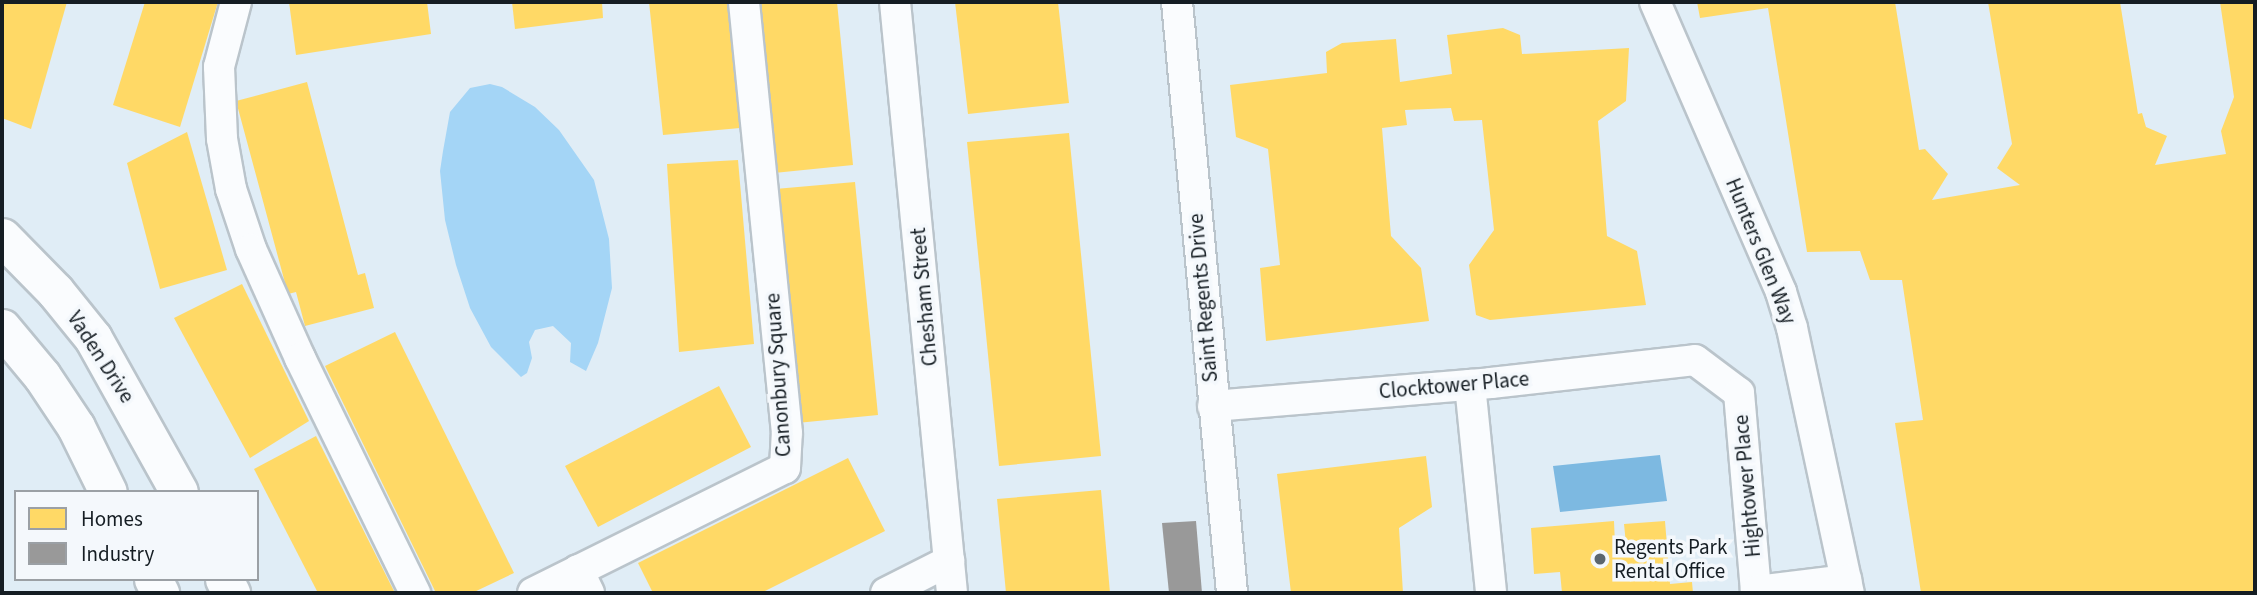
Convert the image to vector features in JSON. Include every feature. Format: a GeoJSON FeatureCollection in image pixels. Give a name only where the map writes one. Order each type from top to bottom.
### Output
{"type":"FeatureCollection","features":[{"type":"Feature","properties":{"kind":"street"},"geometry":{"type":"LineString","coordinates":[[236,2],[219,67],[222,139],[231,189],[251,249],[415,593]]}},
{"type":"Feature","properties":{"kind":"street","name":"Canonbury Square"},"geometry":{"type":"LineString","coordinates":[[533,593],[584,582],[785,468],[787,433],[744,2]]}},
{"type":"Feature","properties":{"kind":"street","name":"Chesham Street"},"geometry":{"type":"LineString","coordinates":[[895,2],[952,593]]}},
{"type":"Feature","properties":{"kind":"street","name":"Saint Regents Drive"},"geometry":{"type":"LineString","coordinates":[[1177,2],[1213,406],[1233,593]]}},
{"type":"Feature","properties":{"kind":"street","name":"Hunters Glen Way"},"geometry":{"type":"LineString","coordinates":[[1655,2],[1788,316],[1848,587]]}},
{"type":"Feature","properties":{"kind":"street","name":"Vaden Drive"},"geometry":{"type":"LineString","coordinates":[[2,237],[55,291],[93,338],[179,490]]}},
{"type":"Feature","properties":{"kind":"street"},"geometry":{"type":"LineString","coordinates":[[2,328],[42,376],[69,417],[107,490]]}},
{"type":"Feature","properties":{"kind":"street","name":"Clocktower Place"},"geometry":{"type":"LineString","coordinates":[[1213,406],[1470,385],[1695,360]]}},
{"type":"Feature","properties":{"kind":"street","name":"Hightower Place"},"geometry":{"type":"LineString","coordinates":[[1695,360],[1739,393],[1756,592]]}},
{"type":"Feature","properties":{"kind":"street"},"geometry":{"type":"LineString","coordinates":[[1470,385],[1491,593]]}},
{"type":"Feature","properties":{"kind":"street"},"geometry":{"type":"LineString","coordinates":[[886,593],[949,561]]}},
{"type":"Feature","properties":{"kind":"street"},"geometry":{"type":"LineString","coordinates":[[1756,592],[1848,587]]}},
{"type":"Feature","properties":{"kind":"shaded area"},"geometry":{"type":"Polygon","coordinates":[[[490,84],[502,87],[535,107],[559,130],[594,180],[609,239],[612,288],[598,343],[586,371],[570,362],[571,343],[553,326],[535,330],[529,342],[532,358],[527,373],[521,377],[491,347],[470,308],[445,220],[440,171],[450,112],[470,88],[490,84]]]}},
{"type":"Feature","properties":{"kind":"shaded area"},"geometry":{"type":"Polygon","coordinates":[[[1660,455],[1667,501],[1560,512],[1553,466],[1660,455]]]}},
{"type":"Feature","properties":{"kind":"building: Homes"},"geometry":{"type":"Polygon","coordinates":[[[2,2],[67,2],[31,129],[2,118],[2,2]]]}},
{"type":"Feature","properties":{"kind":"building: Homes"},"geometry":{"type":"Polygon","coordinates":[[[145,2],[218,2],[180,127],[113,105],[145,2]]]}},
{"type":"Feature","properties":{"kind":"building: Homes"},"geometry":{"type":"Polygon","coordinates":[[[289,2],[427,2],[431,34],[296,55],[289,2]]]}},
{"type":"Feature","properties":{"kind":"building: Homes"},"geometry":{"type":"Polygon","coordinates":[[[512,2],[602,2],[603,18],[515,29],[512,2]]]}},
{"type":"Feature","properties":{"kind":"building: Homes"},"geometry":{"type":"Polygon","coordinates":[[[649,2],[727,2],[740,128],[663,135],[649,2]]]}},
{"type":"Feature","properties":{"kind":"building: Homes"},"geometry":{"type":"Polygon","coordinates":[[[756,2],[837,2],[853,165],[774,173],[756,2]]]}},
{"type":"Feature","properties":{"kind":"building: Homes"},"geometry":{"type":"Polygon","coordinates":[[[955,2],[1058,2],[1069,103],[968,114],[955,2]]]}},
{"type":"Feature","properties":{"kind":"building: Homes"},"geometry":{"type":"Polygon","coordinates":[[[1697,2],[1895,2],[1919,150],[1925,149],[1948,174],[1932,200],[2020,185],[1997,168],[2012,144],[1988,2],[2120,2],[2138,114],[2142,113],[2146,127],[2167,136],[2155,165],[2226,154],[2221,131],[2234,97],[2220,2],[2255,2],[2255,593],[1921,593],[1895,423],[1923,420],[1902,280],[1870,280],[1860,251],[1807,252],[1768,8],[1700,18],[1697,2]]]}},
{"type":"Feature","properties":{"kind":"building: Homes"},"geometry":{"type":"Polygon","coordinates":[[[1503,28],[1520,35],[1522,54],[1629,48],[1626,101],[1598,121],[1607,236],[1637,251],[1646,305],[1490,320],[1476,315],[1469,265],[1494,230],[1482,120],[1454,121],[1451,108],[1405,110],[1407,125],[1382,128],[1391,236],[1421,268],[1429,321],[1266,341],[1260,268],[1280,265],[1268,149],[1236,137],[1230,85],[1327,73],[1326,52],[1342,43],[1396,39],[1400,82],[1452,74],[1447,35],[1503,28]]]}},
{"type":"Feature","properties":{"kind":"building: Homes"},"geometry":{"type":"Polygon","coordinates":[[[307,82],[358,275],[365,273],[374,308],[305,326],[296,292],[288,294],[236,101],[307,82]]]}},
{"type":"Feature","properties":{"kind":"building: Homes"},"geometry":{"type":"Polygon","coordinates":[[[187,132],[227,270],[160,289],[127,163],[187,132]]]}},
{"type":"Feature","properties":{"kind":"building: Homes"},"geometry":{"type":"Polygon","coordinates":[[[1069,133],[1101,456],[999,466],[967,142],[1069,133]]]}},
{"type":"Feature","properties":{"kind":"building: Homes"},"geometry":{"type":"Polygon","coordinates":[[[738,160],[754,344],[679,352],[667,164],[738,160]]]}},
{"type":"Feature","properties":{"kind":"building: Homes"},"geometry":{"type":"Polygon","coordinates":[[[855,182],[878,415],[797,423],[775,189],[855,182]]]}},
{"type":"Feature","properties":{"kind":"building: Homes"},"geometry":{"type":"Polygon","coordinates":[[[242,284],[309,421],[250,458],[174,318],[242,284]]]}},
{"type":"Feature","properties":{"kind":"building: Homes"},"geometry":{"type":"Polygon","coordinates":[[[395,332],[514,573],[472,593],[436,593],[325,366],[395,332]]]}},
{"type":"Feature","properties":{"kind":"building: Homes"},"geometry":{"type":"Polygon","coordinates":[[[719,386],[751,447],[598,527],[565,466],[719,386]]]}},
{"type":"Feature","properties":{"kind":"building: Homes"},"geometry":{"type":"Polygon","coordinates":[[[316,436],[395,593],[318,593],[254,469],[316,436]]]}},
{"type":"Feature","properties":{"kind":"building: Homes"},"geometry":{"type":"Polygon","coordinates":[[[1426,456],[1432,507],[1399,528],[1403,593],[1291,593],[1277,474],[1426,456]]]}},
{"type":"Feature","properties":{"kind":"building: Homes"},"geometry":{"type":"Polygon","coordinates":[[[848,458],[885,531],[761,593],[653,593],[638,563],[848,458]]]}},
{"type":"Feature","properties":{"kind":"building: Homes"},"geometry":{"type":"Polygon","coordinates":[[[1101,490],[1110,593],[1006,593],[997,499],[1101,490]]]}},
{"type":"Feature","properties":{"kind":"building: Homes","name":"Regents Park Rental Office"},"geometry":{"type":"Polygon","coordinates":[[[1614,521],[1615,545],[1626,544],[1624,524],[1665,521],[1670,584],[1692,582],[1693,593],[1562,593],[1560,572],[1534,574],[1531,528],[1614,521]]]}},
{"type":"Feature","properties":{"kind":"building: Industry"},"geometry":{"type":"Polygon","coordinates":[[[1196,521],[1202,593],[1169,593],[1162,523],[1196,521]]]}},
{"type":"Feature","properties":{"kind":"place","name":"Regents Park Rental Office"},"geometry":{"type":"Point","coordinates":[1600,559]}}]}
